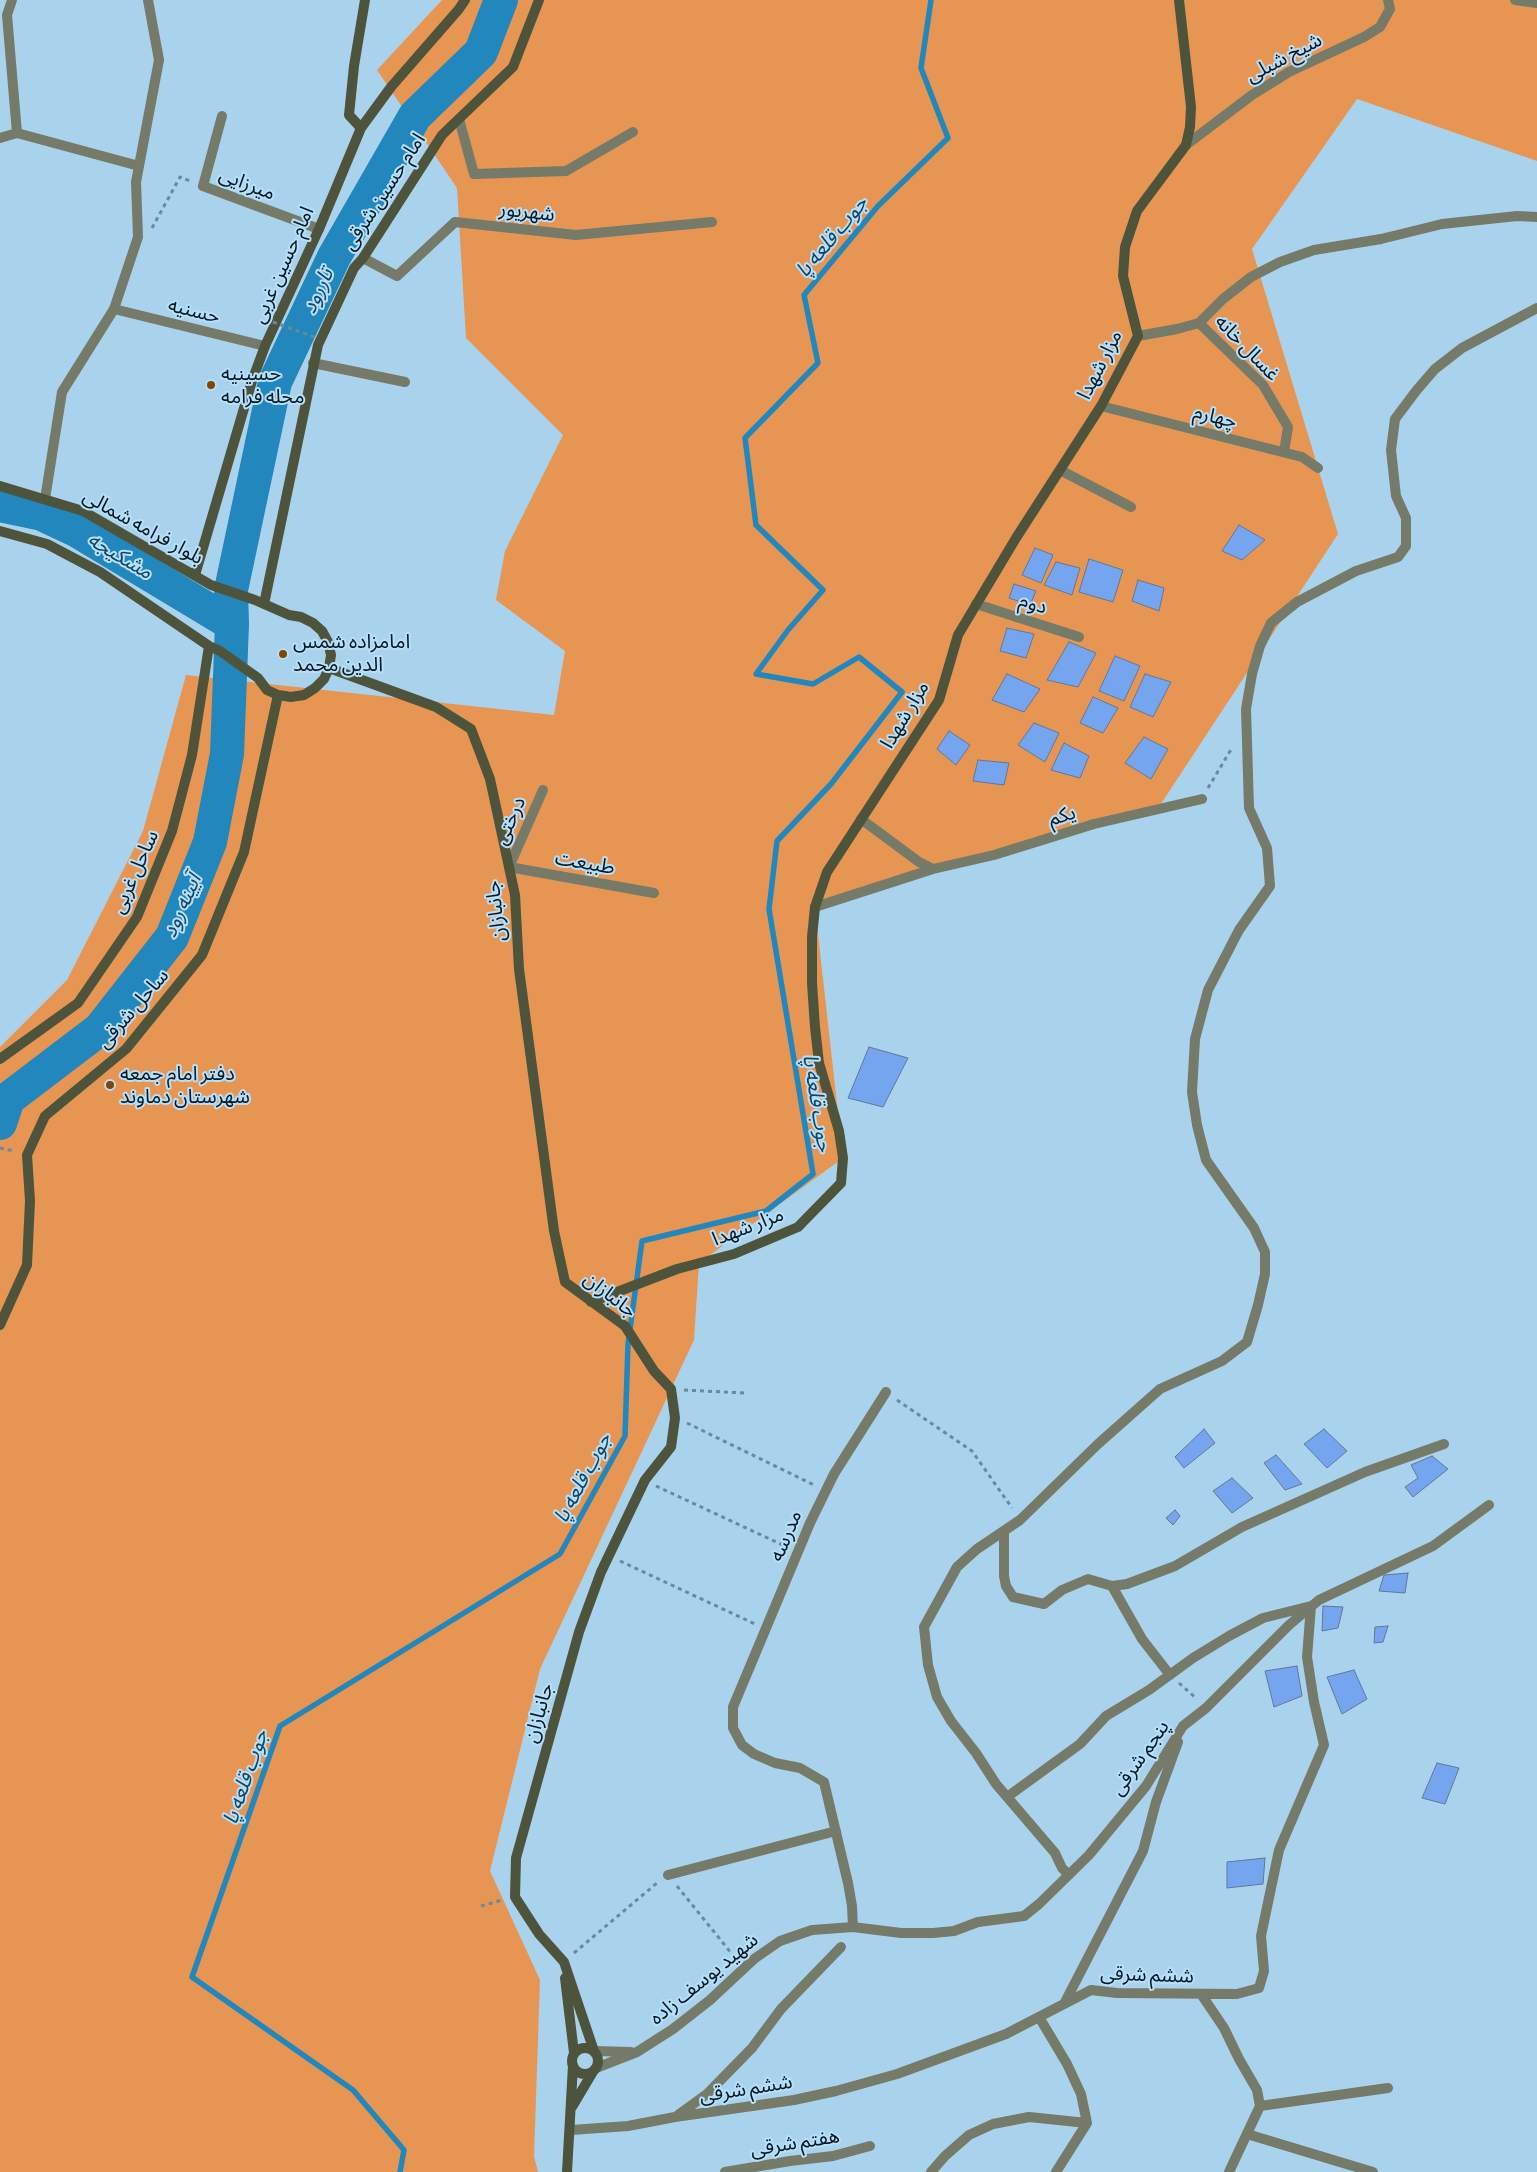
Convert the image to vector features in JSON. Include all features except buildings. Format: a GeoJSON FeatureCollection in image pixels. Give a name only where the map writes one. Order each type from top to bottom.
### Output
{"type":"FeatureCollection","features":[{"type":"Feature","properties":{"kind":"street"},"geometry":{"type":"LineString","coordinates":[[12,0],[7,15],[17,134]]}},
{"type":"Feature","properties":{"kind":"street"},"geometry":{"type":"LineString","coordinates":[[45,498],[62,392],[114,309],[138,237],[136,182],[158,60],[148,0]]}},
{"type":"Feature","properties":{"kind":"street"},"geometry":{"type":"LineString","coordinates":[[361,128],[349,114],[354,66],[365,0]]}},
{"type":"Feature","properties":{"kind":"street","name":"امام حسین غربی"},"geometry":{"type":"LineString","coordinates":[[195,576],[252,381],[265,346],[319,229],[361,128],[391,87],[465,0]]}},
{"type":"Feature","properties":{"kind":"street","name":"امام حسین شرقی"},"geometry":{"type":"LineString","coordinates":[[260,602],[300,440],[313,363],[318,345],[354,268],[363,258],[442,135],[514,67],[540,0]]}},
{"type":"Feature","properties":{"kind":"street","name":"مزار شهدا"},"geometry":{"type":"LineString","coordinates":[[591,1302],[677,1269],[734,1254],[798,1227],[841,1183],[843,1158],[839,1131],[819,1063],[815,1027],[812,983],[812,937],[815,907],[827,872],[939,700],[958,635],[1101,406],[1138,336],[1123,276],[1125,247],[1137,211],[1186,145],[1190,127],[1191,107],[1178,0]]}},
{"type":"Feature","properties":{"kind":"street","name":"شیخ شبلی"},"geometry":{"type":"LineString","coordinates":[[1186,145],[1252,95],[1289,72],[1364,37],[1380,27],[1390,9],[1388,0]]}},
{"type":"Feature","properties":{"kind":"street"},"geometry":{"type":"LineString","coordinates":[[1515,0],[1537,3]]}},
{"type":"Feature","properties":{"kind":"street","name":"میرزایی"},"geometry":{"type":"LineString","coordinates":[[222,116],[203,186],[319,229]]}},
{"type":"Feature","properties":{"kind":"street"},"geometry":{"type":"LineString","coordinates":[[459,120],[474,174],[566,171],[633,132]]}},
{"type":"Feature","properties":{"kind":"street"},"geometry":{"type":"LineString","coordinates":[[0,138],[17,134],[139,166]]}},
{"type":"Feature","properties":{"kind":"street"},"geometry":{"type":"LineString","coordinates":[[1138,336],[1177,330],[1199,323],[1223,299],[1251,277],[1280,262],[1314,250],[1381,239],[1442,224],[1517,216],[1537,217]]}},
{"type":"Feature","properties":{"kind":"street","name":"شهریور"},"geometry":{"type":"LineString","coordinates":[[363,258],[397,276],[455,222],[576,235],[712,222]]}},
{"type":"Feature","properties":{"kind":"street"},"geometry":{"type":"LineString","coordinates":[[1069,1875],[1062,1868],[1055,1854],[1007,1797],[951,1721],[937,1698],[928,1665],[924,1627],[958,1567],[977,1549],[1020,1520],[1098,1444],[1160,1388],[1222,1361],[1247,1342],[1265,1274],[1265,1252],[1254,1228],[1206,1160],[1196,1124],[1192,1092],[1195,1039],[1208,990],[1239,930],[1270,886],[1267,848],[1249,808],[1246,710],[1252,674],[1260,646],[1271,623],[1297,602],[1356,572],[1398,557],[1406,546],[1406,518],[1396,496],[1391,450],[1395,419],[1435,369],[1462,348],[1537,308]]}},
{"type":"Feature","properties":{"kind":"street","name":"حسنیه"},"geometry":{"type":"LineString","coordinates":[[114,309],[265,346]]}},
{"type":"Feature","properties":{"kind":"street","name":"غسال خانه"},"geometry":{"type":"LineString","coordinates":[[1199,323],[1263,385],[1288,427],[1284,452]]}},
{"type":"Feature","properties":{"kind":"street"},"geometry":{"type":"LineString","coordinates":[[313,363],[405,382]]}},
{"type":"Feature","properties":{"kind":"street","name":"چهارم"},"geometry":{"type":"LineString","coordinates":[[1101,406],[1302,457],[1318,468]]}},
{"type":"Feature","properties":{"kind":"street"},"geometry":{"type":"LineString","coordinates":[[1060,470],[1130,507]]}},
{"type":"Feature","properties":{"kind":"street","name":"بلوار فرامه شمالی"},"geometry":{"type":"LineString","coordinates":[[0,486],[83,511],[211,585],[260,602],[289,616],[301,617],[313,623],[322,631],[330,649],[329,668]]}},
{"type":"Feature","properties":{"kind":"street"},"geometry":{"type":"LineString","coordinates":[[0,531],[47,544],[100,572],[209,646],[220,650],[258,678],[267,690],[278,695],[291,697],[304,695],[319,684],[329,668]]}},
{"type":"Feature","properties":{"kind":"street","name":"دوم"},"geometry":{"type":"LineString","coordinates":[[976,604],[1079,637]]}},
{"type":"Feature","properties":{"kind":"street","name":"ساحل غربی"},"geometry":{"type":"LineString","coordinates":[[0,1060],[78,1003],[137,917],[172,831],[192,755],[209,646]]}},
{"type":"Feature","properties":{"kind":"street","name":"جانبازان"},"geometry":{"type":"LineString","coordinates":[[329,668],[436,707],[471,729],[490,779],[515,895],[519,969],[560,1262],[565,1282],[625,1326],[654,1371],[671,1389],[675,1418],[671,1447],[644,1480],[608,1555],[579,1632],[516,1858],[515,1897]]}},
{"type":"Feature","properties":{"kind":"street","name":"ساحل شرقی"},"geometry":{"type":"LineString","coordinates":[[0,1325],[27,1265],[30,1200],[27,1155],[45,1116],[126,1049],[202,954],[244,852],[278,695]]}},
{"type":"Feature","properties":{"kind":"street","name":"درختی"},"geometry":{"type":"LineString","coordinates":[[509,867],[543,790]]}},
{"type":"Feature","properties":{"kind":"street","name":"یکم"},"geometry":{"type":"LineString","coordinates":[[815,907],[934,869],[987,857],[1094,824],[1202,799]]}},
{"type":"Feature","properties":{"kind":"street"},"geometry":{"type":"LineString","coordinates":[[861,819],[919,862],[934,869]]}},
{"type":"Feature","properties":{"kind":"street","name":"طبیعت"},"geometry":{"type":"LineString","coordinates":[[509,867],[654,893]]}},
{"type":"Feature","properties":{"kind":"street","name":"مدرسه"},"geometry":{"type":"LineString","coordinates":[[836,1832],[824,1782],[800,1768],[775,1763],[754,1754],[742,1745],[733,1728],[733,1707],[798,1552],[826,1491],[853,1443],[886,1392]]}},
{"type":"Feature","properties":{"kind":"street"},"geometry":{"type":"LineString","coordinates":[[1004,1531],[1004,1576],[1006,1586],[1013,1597],[1044,1604],[1062,1590],[1088,1579],[1112,1586],[1127,1584],[1175,1566],[1242,1527],[1365,1472],[1444,1444]]}},
{"type":"Feature","properties":{"kind":"street","name":"پنجم شرقی"},"geometry":{"type":"LineString","coordinates":[[853,1927],[901,1933],[933,1933],[954,1931],[978,1922],[1024,1916],[1039,1904],[1089,1855],[1146,1786],[1183,1726],[1206,1708],[1311,1606],[1366,1576],[1433,1546],[1489,1504]]}},
{"type":"Feature","properties":{"kind":"street"},"geometry":{"type":"LineString","coordinates":[[1112,1586],[1142,1640],[1170,1674]]}},
{"type":"Feature","properties":{"kind":"street"},"geometry":{"type":"LineString","coordinates":[[1007,1797],[1080,1744],[1106,1716],[1229,1636],[1263,1618],[1311,1606]]}},
{"type":"Feature","properties":{"kind":"street","name":"ششم شرقی"},"geometry":{"type":"LineString","coordinates":[[571,2130],[628,2126],[675,2117],[794,2100],[845,2088],[906,2071],[1006,2034],[1090,1990],[1117,1993],[1237,1994],[1258,1988],[1264,1971],[1261,1936],[1278,1850],[1324,1745],[1307,1658],[1311,1606]]}},
{"type":"Feature","properties":{"kind":"street"},"geometry":{"type":"LineString","coordinates":[[1064,2004],[1143,1851],[1156,1802],[1183,1726]]}},
{"type":"Feature","properties":{"kind":"street"},"geometry":{"type":"LineString","coordinates":[[668,1875],[836,1832],[848,1883],[853,1927]]}},
{"type":"Feature","properties":{"kind":"street"},"geometry":{"type":"LineString","coordinates":[[515,1897],[538,1934],[564,1962],[598,2058],[596,2068],[571,2108]]}},
{"type":"Feature","properties":{"kind":"street","name":"شهید یوسف زاده"},"geometry":{"type":"LineString","coordinates":[[596,2068],[637,2052],[673,2029],[710,2000],[754,1959],[780,1941],[812,1930],[853,1927]]}},
{"type":"Feature","properties":{"kind":"street"},"geometry":{"type":"LineString","coordinates":[[675,2117],[707,2094],[752,2048],[781,2009],[841,1948]]}},
{"type":"Feature","properties":{"kind":"street"},"geometry":{"type":"LineString","coordinates":[[564,1962],[574,2053],[572,2061],[571,2130],[567,2172]]}},
{"type":"Feature","properties":{"kind":"street"},"geometry":{"type":"LineString","coordinates":[[1201,1994],[1224,2028],[1238,2058],[1257,2090],[1260,2106],[1229,2172]]}},
{"type":"Feature","properties":{"kind":"street"},"geometry":{"type":"LineString","coordinates":[[1039,2017],[1067,2064],[1081,2094],[1087,2123],[1056,2172]]}},
{"type":"Feature","properties":{"kind":"street"},"geometry":{"type":"LineString","coordinates":[[574,2053],[586,2048],[594,2051],[637,2052]]}},
{"type":"Feature","properties":{"kind":"street"},"geometry":{"type":"LineString","coordinates":[[573,2065],[582,2073],[589,2073],[596,2068]]}},
{"type":"Feature","properties":{"kind":"street"},"geometry":{"type":"LineString","coordinates":[[1260,2106],[1388,2088]]}},
{"type":"Feature","properties":{"kind":"street"},"geometry":{"type":"LineString","coordinates":[[931,2172],[945,2156],[969,2135],[993,2124],[1029,2118],[1087,2123]]}},
{"type":"Feature","properties":{"kind":"street"},"geometry":{"type":"LineString","coordinates":[[1247,2134],[1373,2172]]}},
{"type":"Feature","properties":{"kind":"street","name":"هفتم شرقی"},"geometry":{"type":"LineString","coordinates":[[725,2172],[833,2156],[870,2146]]}},
{"type":"Feature","properties":{"kind":"path"},"geometry":{"type":"LineString","coordinates":[[138,237],[148,236],[180,177],[203,186]]}},
{"type":"Feature","properties":{"kind":"path"},"geometry":{"type":"LineString","coordinates":[[273,322],[317,338]]}},
{"type":"Feature","properties":{"kind":"path"},"geometry":{"type":"LineString","coordinates":[[1202,799],[1246,728]]}},
{"type":"Feature","properties":{"kind":"path"},"geometry":{"type":"LineString","coordinates":[[671,1389],[744,1393]]}},
{"type":"Feature","properties":{"kind":"path"},"geometry":{"type":"LineString","coordinates":[[886,1392],[972,1451],[1020,1520]]}},
{"type":"Feature","properties":{"kind":"path"},"geometry":{"type":"LineString","coordinates":[[675,1418],[826,1491]]}},
{"type":"Feature","properties":{"kind":"path"},"geometry":{"type":"LineString","coordinates":[[644,1480],[798,1552]]}},
{"type":"Feature","properties":{"kind":"path"},"geometry":{"type":"LineString","coordinates":[[608,1555],[766,1630]]}},
{"type":"Feature","properties":{"kind":"path"},"geometry":{"type":"LineString","coordinates":[[1170,1674],[1206,1708]]}},
{"type":"Feature","properties":{"kind":"path"},"geometry":{"type":"LineString","coordinates":[[564,1962],[668,1875],[744,1969]]}},
{"type":"Feature","properties":{"kind":"path"},"geometry":{"type":"LineString","coordinates":[[481,1906],[515,1897]]}},
{"type":"Feature","properties":{"kind":"shaded area"},"geometry":{"type":"Polygon","coordinates":[[[442,0],[1537,0],[1537,161],[1357,99],[1252,249],[1338,534],[1157,810],[815,907],[843,1158],[699,1263],[694,1340],[540,1669],[490,1871],[540,1980],[534,2156],[538,2172],[0,2172],[0,1047],[67,980],[143,831],[186,675],[554,715],[565,651],[496,600],[505,551],[563,435],[466,338],[457,188],[377,70],[442,0]]]}},
{"type":"Feature","properties":{"kind":"waterway","name":"تاررود"},"geometry":{"type":"LineString","coordinates":[[0,1123],[8,1099],[100,1029],[172,937],[210,842],[227,754],[232,624],[231,590],[275,382],[334,257],[415,116],[481,52],[501,0]]}},
{"type":"Feature","properties":{"kind":"waterway","name":"جوب قلعه پا"},"geometry":{"type":"LineString","coordinates":[[400,2172],[404,2150],[353,2090],[192,1977],[280,1726],[560,1554],[625,1436],[628,1344],[642,1241],[766,1211],[813,1174],[769,909],[777,841],[831,784],[902,692],[859,657],[813,684],[756,674],[788,630],[823,590],[756,525],[745,438],[818,363],[804,295],[878,206],[948,138],[921,68],[931,0]]}},
{"type":"Feature","properties":{"kind":"waterway","name":"مشکیجه"},"geometry":{"type":"LineString","coordinates":[[0,505],[42,514],[76,530],[232,624]]}},
{"type":"Feature","properties":{"kind":"place","name":"حسینیه محله فرامه"},"geometry":{"type":"Point","coordinates":[211,385]}},
{"type":"Feature","properties":{"kind":"place","name":"امامزاده شمس الدین محمد"},"geometry":{"type":"Point","coordinates":[283,654]}},
{"type":"Feature","properties":{"kind":"place","name":"دفتر امام جمعه شهرستان دماوند"},"geometry":{"type":"Point","coordinates":[110,1085]}},
{"type":"Feature","properties":{"kind":"water label","name":"آیینه رود"},"geometry":{"type":"Point","coordinates":[182,906]}}]}
